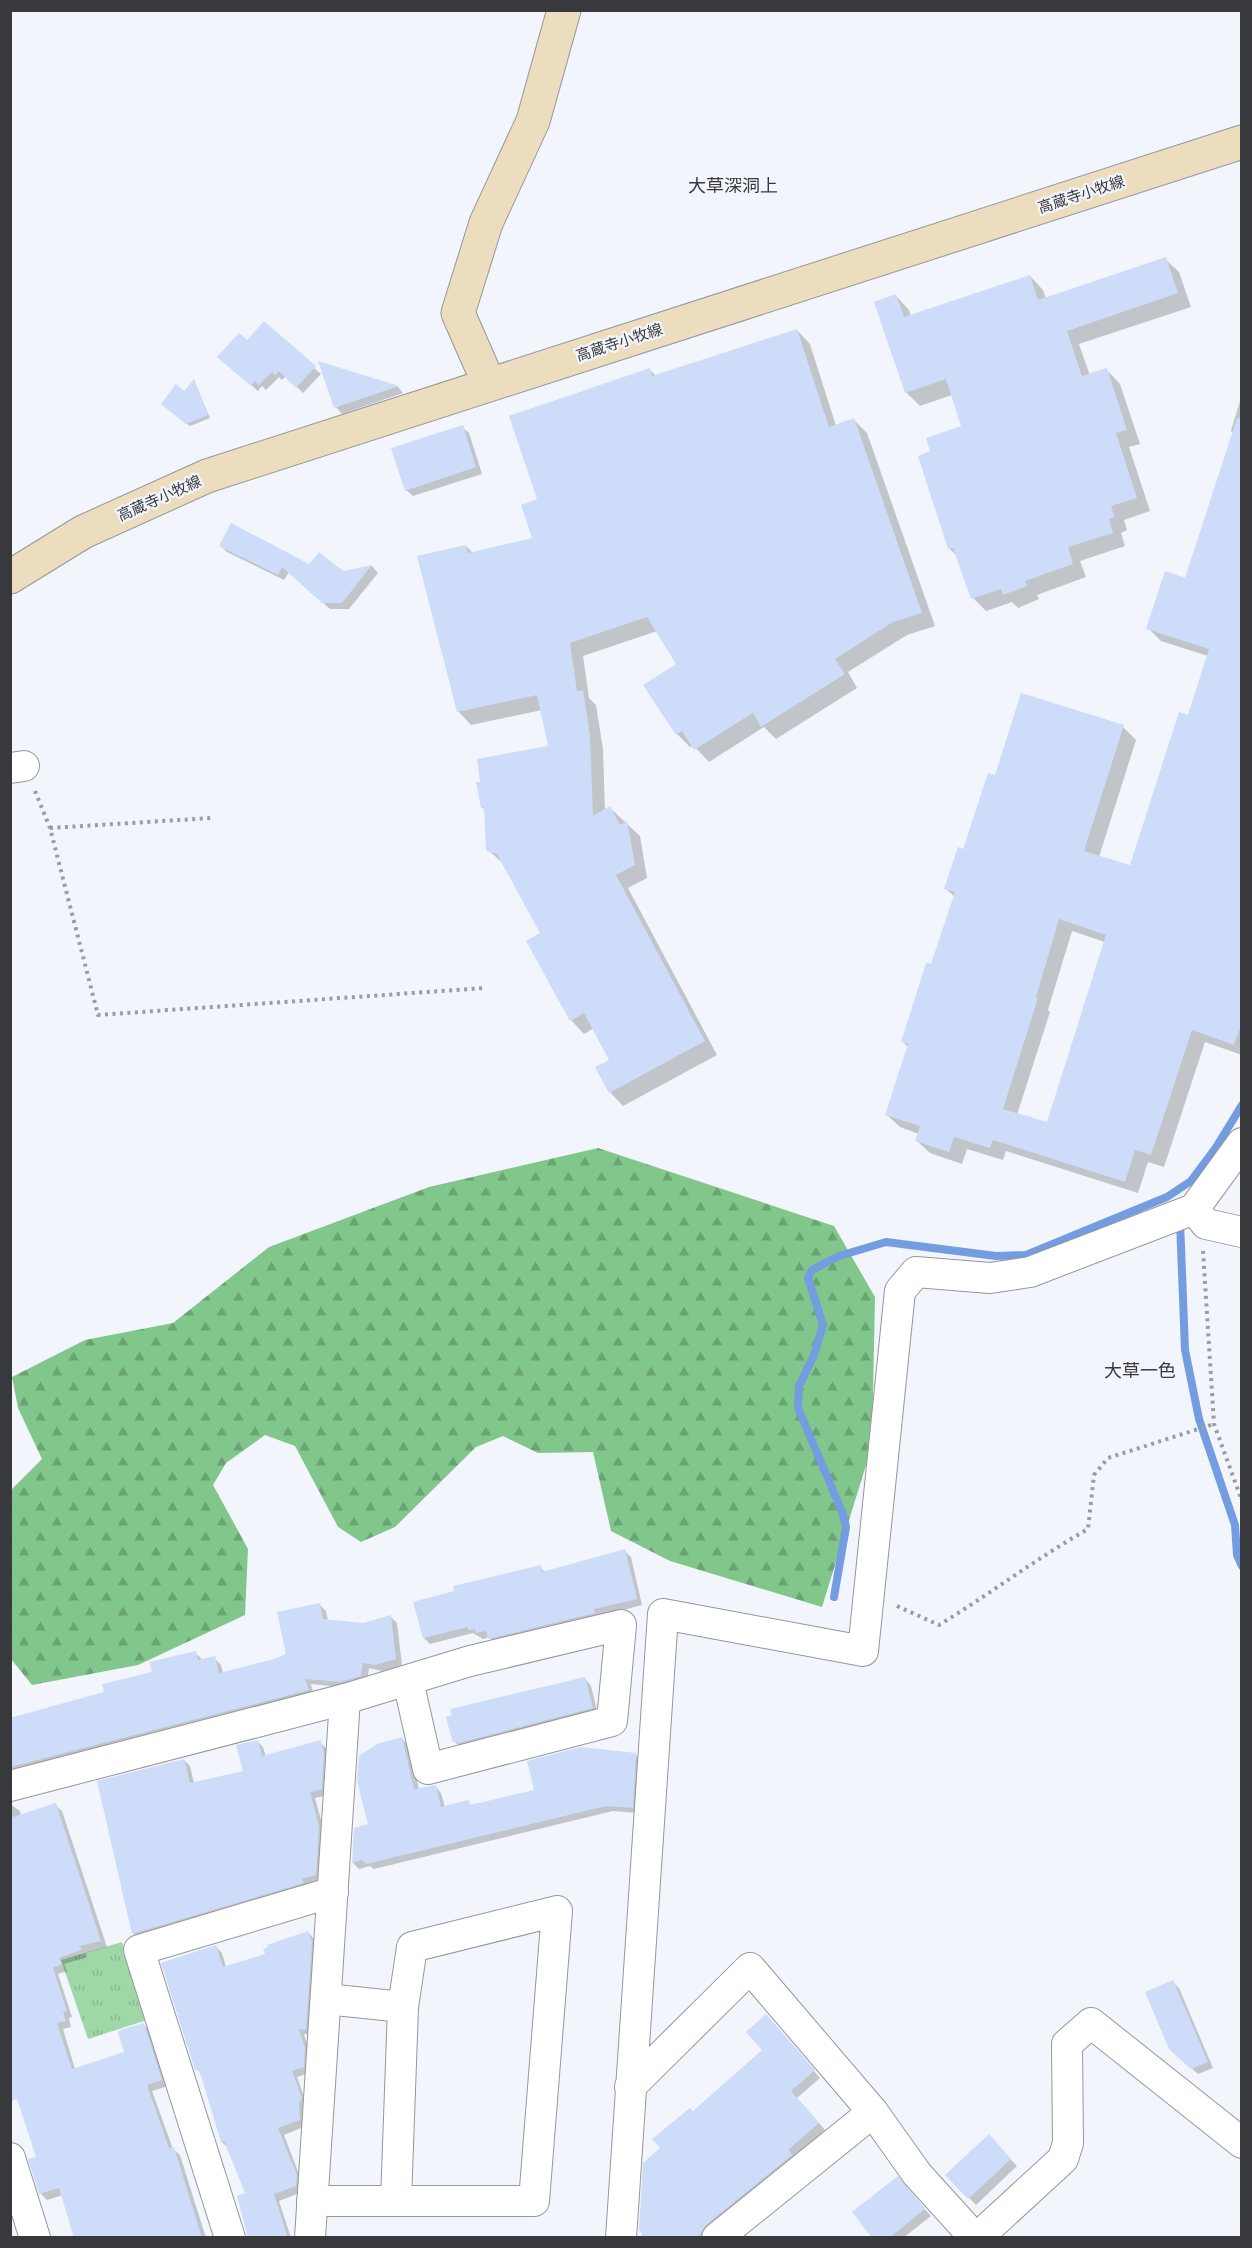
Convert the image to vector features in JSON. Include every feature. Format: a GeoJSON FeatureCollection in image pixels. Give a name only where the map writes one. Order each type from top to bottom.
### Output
{"type":"FeatureCollection","features":[{"type":"Feature","properties":{"kind":"main road"},"geometry":{"type":"LineString","coordinates":[[489,384],[458,313],[486,223],[533,121],[564,10]]}},
{"type":"Feature","properties":{"kind":"main road","name":"高蔵寺小牧線"},"geometry":{"type":"LineString","coordinates":[[10,577],[83,532],[207,476],[1242,142]]}},
{"type":"Feature","properties":{"kind":"street"},"geometry":{"type":"LineString","coordinates":[[1200,1216],[1242,1143]]}},
{"type":"Feature","properties":{"kind":"street"},"geometry":{"type":"LineString","coordinates":[[621,2238],[663,1614],[864,1651],[900,1291],[916,1272],[990,1278],[1030,1272],[1200,1216],[1242,1232]]}},
{"type":"Feature","properties":{"kind":"street"},"geometry":{"type":"LineString","coordinates":[[10,1786],[345,1699],[470,1661],[621,1625],[612,1721],[428,1769],[408,1681]]}},
{"type":"Feature","properties":{"kind":"street"},"geometry":{"type":"LineString","coordinates":[[310,2238],[345,1699]]}},
{"type":"Feature","properties":{"kind":"street"},"geometry":{"type":"LineString","coordinates":[[230,2238],[139,1950],[333,1892]]}},
{"type":"Feature","properties":{"kind":"street"},"geometry":{"type":"LineString","coordinates":[[312,2201],[396,2201],[534,2201],[557,1911],[412,1947],[403,2007],[396,2201]]}},
{"type":"Feature","properties":{"kind":"street"},"geometry":{"type":"LineString","coordinates":[[630,2087],[750,1968],[873,2112],[917,2174],[976,2238],[1063,2159],[1068,2143],[1067,2044],[1091,2023],[1242,2143]]}},
{"type":"Feature","properties":{"kind":"street"},"geometry":{"type":"LineString","coordinates":[[326,1999],[403,2007]]}},
{"type":"Feature","properties":{"kind":"street"},"geometry":{"type":"LineString","coordinates":[[717,2238],[873,2112]]}},
{"type":"Feature","properties":{"kind":"street"},"geometry":{"type":"LineString","coordinates":[[10,2158],[35,2238]]}},
{"type":"Feature","properties":{"kind":"path"},"geometry":{"type":"LineString","coordinates":[[17,767],[50,828],[98,1015],[483,988]]}},
{"type":"Feature","properties":{"kind":"path"},"geometry":{"type":"LineString","coordinates":[[50,828],[211,818]]}},
{"type":"Feature","properties":{"kind":"path"},"geometry":{"type":"LineString","coordinates":[[1200,1216],[1214,1424],[1242,1501]]}},
{"type":"Feature","properties":{"kind":"path"},"geometry":{"type":"LineString","coordinates":[[869,1594],[939,1624],[1001,1587],[1047,1552],[1088,1529],[1094,1475],[1108,1458],[1214,1424]]}},
{"type":"Feature","properties":{"kind":"green space"},"geometry":{"type":"Polygon","coordinates":[[[598,1148],[834,1226],[875,1297],[872,1446],[822,1607],[670,1561],[611,1531],[593,1452],[538,1453],[503,1436],[476,1447],[395,1527],[361,1542],[338,1527],[295,1446],[265,1435],[226,1463],[213,1485],[248,1549],[245,1615],[138,1665],[32,1685],[11,1659],[11,1490],[42,1459],[18,1408],[12,1377],[85,1340],[173,1323],[269,1247],[429,1187],[598,1148]]]}},
{"type":"Feature","properties":{"kind":"green space"},"geometry":{"type":"Polygon","coordinates":[[[122,1942],[147,2020],[88,2039],[61,1960],[122,1942]]]}},
{"type":"Feature","properties":{"kind":"building"},"geometry":{"type":"Polygon","coordinates":[[[1166,257],[1178,293],[1067,331],[1082,376],[1107,368],[1127,430],[1116,433],[1137,498],[1111,506],[1115,517],[1109,519],[1113,533],[1068,547],[1073,564],[1025,581],[1027,586],[1003,595],[1001,589],[971,599],[953,548],[948,549],[918,456],[930,451],[926,438],[961,426],[946,379],[905,393],[874,302],[896,294],[904,317],[1030,275],[1038,300],[1166,257]]]}},
{"type":"Feature","properties":{"kind":"building"},"geometry":{"type":"Polygon","coordinates":[[[264,321],[316,366],[296,388],[279,371],[275,375],[272,372],[259,385],[255,381],[251,386],[217,357],[239,333],[247,340],[264,321]]]}},
{"type":"Feature","properties":{"kind":"building"},"geometry":{"type":"Polygon","coordinates":[[[797,329],[829,427],[854,418],[922,613],[893,622],[835,659],[845,674],[761,727],[753,713],[694,750],[682,731],[676,735],[643,685],[676,664],[647,617],[570,643],[577,691],[583,690],[590,735],[593,816],[610,806],[620,825],[627,821],[635,865],[616,875],[705,1041],[609,1093],[595,1067],[609,1060],[584,1013],[570,1021],[526,941],[540,933],[497,854],[486,851],[484,807],[481,808],[476,782],[480,782],[477,759],[548,746],[537,695],[457,712],[417,556],[466,545],[468,553],[532,538],[521,505],[537,499],[509,416],[650,368],[652,376],[797,329]]]}},
{"type":"Feature","properties":{"kind":"building"},"geometry":{"type":"Polygon","coordinates":[[[318,361],[399,386],[334,408],[318,361]]]}},
{"type":"Feature","properties":{"kind":"building"},"geometry":{"type":"Polygon","coordinates":[[[194,379],[208,415],[186,424],[161,404],[176,384],[184,391],[194,379]]]}},
{"type":"Feature","properties":{"kind":"building"},"geometry":{"type":"Polygon","coordinates":[[[1237,418],[1242,419],[1242,1023],[1234,1045],[1192,1030],[1151,1155],[1135,1150],[1125,1182],[993,1140],[990,1148],[954,1137],[949,1152],[915,1141],[920,1126],[885,1115],[908,1044],[901,1042],[926,963],[931,964],[955,892],[944,889],[958,847],[963,849],[988,773],[995,775],[1021,693],[1124,725],[1084,851],[1130,865],[1179,712],[1188,715],[1209,649],[1146,629],[1165,571],[1185,578],[1237,418]],[[1059,919],[1036,997],[1038,998],[1003,1109],[1047,1122],[1106,935],[1059,919]]]}},
{"type":"Feature","properties":{"kind":"building"},"geometry":{"type":"Polygon","coordinates":[[[463,425],[476,467],[405,491],[391,448],[463,425]]]}},
{"type":"Feature","properties":{"kind":"building"},"geometry":{"type":"Polygon","coordinates":[[[231,523],[309,564],[319,552],[343,571],[372,565],[342,603],[322,603],[282,567],[278,575],[219,546],[231,523]]]}},
{"type":"Feature","properties":{"kind":"building"},"geometry":{"type":"Polygon","coordinates":[[[625,1549],[637,1599],[594,1609],[595,1613],[488,1639],[486,1631],[476,1633],[475,1629],[468,1630],[468,1627],[423,1638],[413,1602],[454,1591],[453,1586],[541,1565],[542,1572],[625,1549]]]}},
{"type":"Feature","properties":{"kind":"building"},"geometry":{"type":"Polygon","coordinates":[[[320,1603],[323,1619],[363,1623],[391,1615],[396,1659],[375,1665],[363,1663],[361,1676],[341,1682],[305,1679],[309,1690],[10,1767],[10,1718],[104,1692],[102,1684],[152,1672],[149,1662],[196,1651],[198,1660],[215,1656],[219,1673],[274,1659],[286,1654],[277,1612],[320,1603]]]}},
{"type":"Feature","properties":{"kind":"building"},"geometry":{"type":"Polygon","coordinates":[[[585,1677],[593,1708],[459,1743],[452,1741],[446,1717],[452,1715],[450,1709],[585,1677]]]}},
{"type":"Feature","properties":{"kind":"building"},"geometry":{"type":"Polygon","coordinates":[[[402,1737],[414,1789],[436,1785],[441,1807],[469,1800],[470,1805],[534,1790],[527,1761],[581,1747],[636,1753],[633,1808],[606,1806],[366,1864],[362,1860],[352,1863],[354,1828],[368,1824],[357,1781],[359,1756],[377,1744],[402,1737]]]}},
{"type":"Feature","properties":{"kind":"building"},"geometry":{"type":"Polygon","coordinates":[[[258,1740],[262,1756],[321,1740],[324,1754],[322,1789],[310,1792],[319,1826],[316,1875],[302,1879],[304,1883],[132,1934],[97,1781],[184,1759],[190,1783],[243,1771],[236,1745],[258,1740]]]}},
{"type":"Feature","properties":{"kind":"building"},"geometry":{"type":"Polygon","coordinates":[[[56,1803],[101,1941],[80,1946],[81,1950],[59,1958],[62,1964],[53,1968],[67,2011],[63,2012],[66,2021],[57,2023],[72,2069],[124,2052],[118,2033],[120,2030],[144,2023],[162,2080],[147,2085],[169,2148],[174,2147],[202,2238],[74,2238],[59,2188],[39,2194],[28,2159],[36,2157],[17,2099],[10,2102],[10,1818],[56,1803]]]}},
{"type":"Feature","properties":{"kind":"building"},"geometry":{"type":"Polygon","coordinates":[[[308,1931],[312,1942],[306,2030],[299,2029],[305,2048],[304,2067],[292,2071],[302,2098],[299,2103],[300,2120],[278,2128],[297,2175],[296,2186],[274,2194],[288,2238],[248,2238],[237,2196],[245,2193],[224,2141],[221,2142],[202,2079],[198,2069],[195,2070],[161,1963],[216,1945],[223,1967],[265,1954],[263,1949],[268,1947],[267,1945],[308,1931]]]}},
{"type":"Feature","properties":{"kind":"building"},"geometry":{"type":"Polygon","coordinates":[[[1173,1980],[1208,2062],[1191,2069],[1169,2049],[1145,1992],[1173,1980]]]}},
{"type":"Feature","properties":{"kind":"building"},"geometry":{"type":"Polygon","coordinates":[[[766,2014],[815,2070],[791,2091],[819,2123],[788,2150],[792,2155],[706,2225],[698,2238],[645,2238],[639,2230],[643,2163],[660,2148],[652,2139],[690,2108],[693,2111],[762,2050],[746,2032],[766,2014]]]}},
{"type":"Feature","properties":{"kind":"building"},"geometry":{"type":"Polygon","coordinates":[[[989,2134],[1011,2159],[968,2199],[945,2175],[989,2134]]]}},
{"type":"Feature","properties":{"kind":"building"},"geometry":{"type":"Polygon","coordinates":[[[898,2176],[925,2209],[889,2238],[872,2238],[852,2212],[898,2176]]]}},
{"type":"Feature","properties":{"kind":"waterway"},"geometry":{"type":"LineString","coordinates":[[834,1597],[846,1527],[843,1514],[798,1408],[799,1386],[814,1355],[823,1325],[808,1278],[812,1270],[839,1256],[886,1242],[996,1256],[1026,1255],[1167,1197],[1191,1181],[1215,1149],[1242,1105]]}},
{"type":"Feature","properties":{"kind":"waterway"},"geometry":{"type":"LineString","coordinates":[[1180,1221],[1185,1350],[1199,1419],[1235,1525],[1237,1555],[1242,1566]]}},
{"type":"Feature","properties":{"kind":"district","name":"大草深洞上"},"geometry":{"type":"Point","coordinates":[733,185]}},
{"type":"Feature","properties":{"kind":"district","name":"大草一色"},"geometry":{"type":"Point","coordinates":[1140,1370]}}]}
